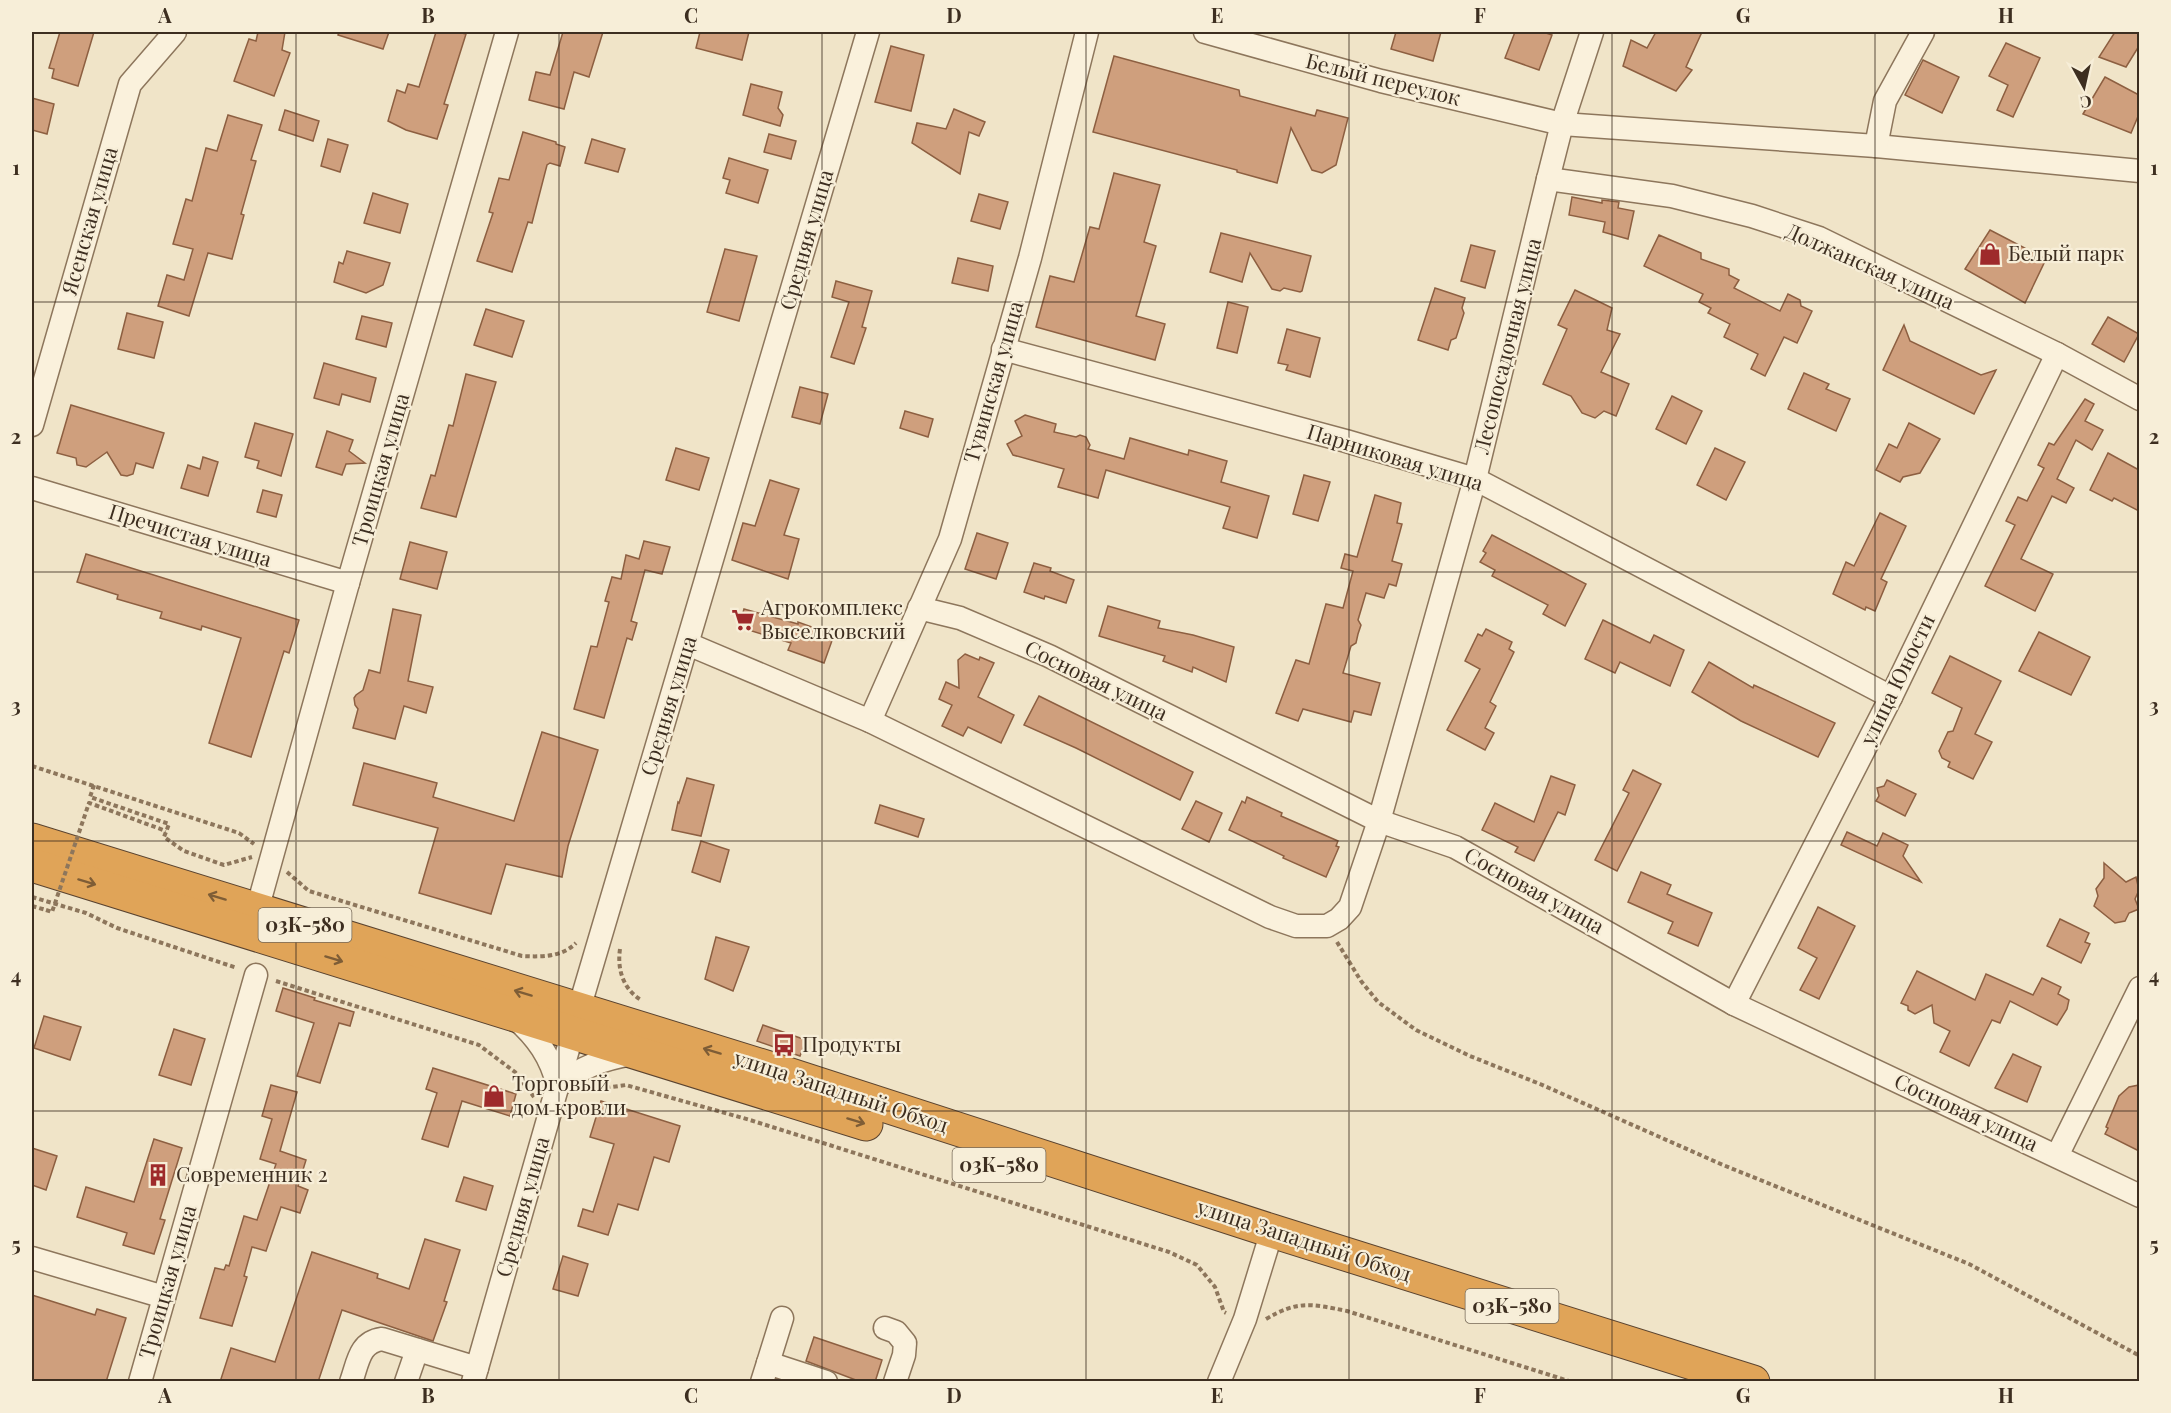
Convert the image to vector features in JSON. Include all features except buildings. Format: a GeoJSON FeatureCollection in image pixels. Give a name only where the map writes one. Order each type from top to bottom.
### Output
{"type":"FeatureCollection","features":[{"type":"Feature","properties":{"kind":"highway","name":"улица Западный Обход"},"geometry":{"type":"LineString","coordinates":[[34,846],[257,910],[576,1020],[769,1068],[1269,1240],[1696,1382]]}},
{"type":"Feature","properties":{"kind":"highway","name":"улица Западный Обход"},"geometry":{"type":"LineString","coordinates":[[34,846],[510,1013],[576,1020],[641,1053],[1753,1382]]}},
{"type":"Feature","properties":{"kind":"street","name":"Ясенская улица"},"geometry":{"type":"LineString","coordinates":[[32,425],[130,84],[175,32]]}},
{"type":"Feature","properties":{"kind":"street","name":"Троицкая улица"},"geometry":{"type":"LineString","coordinates":[[257,910],[266,858],[507,32]]}},
{"type":"Feature","properties":{"kind":"street","name":"Средняя улица"},"geometry":{"type":"LineString","coordinates":[[475,1375],[549,1093],[576,1020],[868,32]]}},
{"type":"Feature","properties":{"kind":"street","name":"Тувинская улица"},"geometry":{"type":"LineString","coordinates":[[870,721],[950,539],[1002,349],[1030,258],[1087,32]]}},
{"type":"Feature","properties":{"kind":"street","name":"Белый переулок"},"geometry":{"type":"LineString","coordinates":[[1205,32],[1381,81],[1563,124]]}},
{"type":"Feature","properties":{"kind":"street","name":"Лесопосадочная улица"},"geometry":{"type":"LineString","coordinates":[[1327,926],[1339,919],[1350,907],[1379,821],[1475,479],[1548,179],[1592,32]]}},
{"type":"Feature","properties":{"kind":"street"},"geometry":{"type":"LineString","coordinates":[[1876,146],[1885,101],[1923,32]]}},
{"type":"Feature","properties":{"kind":"street"},"geometry":{"type":"LineString","coordinates":[[1563,124],[1876,146],[2139,171]]}},
{"type":"Feature","properties":{"kind":"street","name":"Должанская улица"},"geometry":{"type":"LineString","coordinates":[[1548,179],[1672,196],[1752,216],[1819,238],[2056,354],[2139,399]]}},
{"type":"Feature","properties":{"kind":"street","name":"Парниковая улица"},"geometry":{"type":"LineString","coordinates":[[1002,349],[1346,441],[1475,479],[1891,697]]}},
{"type":"Feature","properties":{"kind":"street","name":"улица Юности"},"geometry":{"type":"LineString","coordinates":[[1734,1004],[1891,697],[2056,354]]}},
{"type":"Feature","properties":{"kind":"street","name":"Пречистая улица"},"geometry":{"type":"LineString","coordinates":[[32,488],[348,583]]}},
{"type":"Feature","properties":{"kind":"street","name":"Сосновая улица"},"geometry":{"type":"LineString","coordinates":[[919,608],[960,618],[1049,656],[1379,821],[1455,847],[1734,1004],[2139,1196]]}},
{"type":"Feature","properties":{"kind":"street"},"geometry":{"type":"LineString","coordinates":[[688,644],[870,721],[1270,917],[1296,926],[1327,926]]}},
{"type":"Feature","properties":{"kind":"street","name":"Троицкая улица"},"geometry":{"type":"LineString","coordinates":[[140,1382],[256,975]]}},
{"type":"Feature","properties":{"kind":"street"},"geometry":{"type":"LineString","coordinates":[[2057,1156],[2139,988]]}},
{"type":"Feature","properties":{"kind":"street"},"geometry":{"type":"LineString","coordinates":[[510,1013],[535,1036],[546,1053],[549,1093]]}},
{"type":"Feature","properties":{"kind":"street"},"geometry":{"type":"LineString","coordinates":[[549,1093],[576,1072],[595,1062],[641,1053]]}},
{"type":"Feature","properties":{"kind":"street"},"geometry":{"type":"LineString","coordinates":[[1219,1382],[1245,1318],[1269,1240]]}},
{"type":"Feature","properties":{"kind":"street"},"geometry":{"type":"LineString","coordinates":[[32,1258],[164,1297]]}},
{"type":"Feature","properties":{"kind":"street"},"geometry":{"type":"LineString","coordinates":[[782,1318],[765,1372],[826,1382]]}},
{"type":"Feature","properties":{"kind":"street"},"geometry":{"type":"LineString","coordinates":[[885,1328],[896,1332],[905,1343],[895,1382]]}},
{"type":"Feature","properties":{"kind":"street"},"geometry":{"type":"LineString","coordinates":[[351,1382],[362,1349],[374,1340],[382,1339],[417,1350],[475,1375]]}},
{"type":"Feature","properties":{"kind":"street"},"geometry":{"type":"LineString","coordinates":[[406,1382],[417,1350]]}},
{"type":"Feature","properties":{"kind":"path"},"geometry":{"type":"LineString","coordinates":[[32,766],[239,832],[266,858],[309,891],[522,956],[568,951],[579,940]]}},
{"type":"Feature","properties":{"kind":"path"},"geometry":{"type":"LineString","coordinates":[[94,785],[90,796],[169,824],[164,837],[184,851],[224,865],[266,858]]}},
{"type":"Feature","properties":{"kind":"path"},"geometry":{"type":"LineString","coordinates":[[32,906],[52,912],[89,803],[166,831]]}},
{"type":"Feature","properties":{"kind":"path"},"geometry":{"type":"LineString","coordinates":[[32,897],[86,913],[117,928],[256,975],[479,1045],[515,1072],[534,1096],[549,1093]]}},
{"type":"Feature","properties":{"kind":"path"},"geometry":{"type":"LineString","coordinates":[[1327,926],[1378,1002],[1416,1030],[1470,1056],[1540,1084],[1723,1165],[1969,1264],[2139,1356]]}},
{"type":"Feature","properties":{"kind":"path"},"geometry":{"type":"LineString","coordinates":[[621,944],[619,960],[625,984],[637,997],[649,1005]]}},
{"type":"Feature","properties":{"kind":"path"},"geometry":{"type":"LineString","coordinates":[[588,1091],[626,1085],[750,1119],[1168,1252],[1197,1265],[1215,1287],[1224,1312],[1260,1324],[1280,1311],[1310,1303],[1347,1311],[1572,1382]]}},
{"type":"Feature","properties":{"kind":"place","name":"Белый парк"},"geometry":{"type":"Point","coordinates":[1990,254]}},
{"type":"Feature","properties":{"kind":"place","name":"Агрокомплекс Выселковский"},"geometry":{"type":"Point","coordinates":[743,620]}},
{"type":"Feature","properties":{"kind":"place","name":"Продукты"},"geometry":{"type":"Point","coordinates":[784,1045]}},
{"type":"Feature","properties":{"kind":"place","name":"Торговый дом кровли"},"geometry":{"type":"Point","coordinates":[494,1096]}},
{"type":"Feature","properties":{"kind":"place","name":"Современник 2"},"geometry":{"type":"Point","coordinates":[158,1175]}}]}
